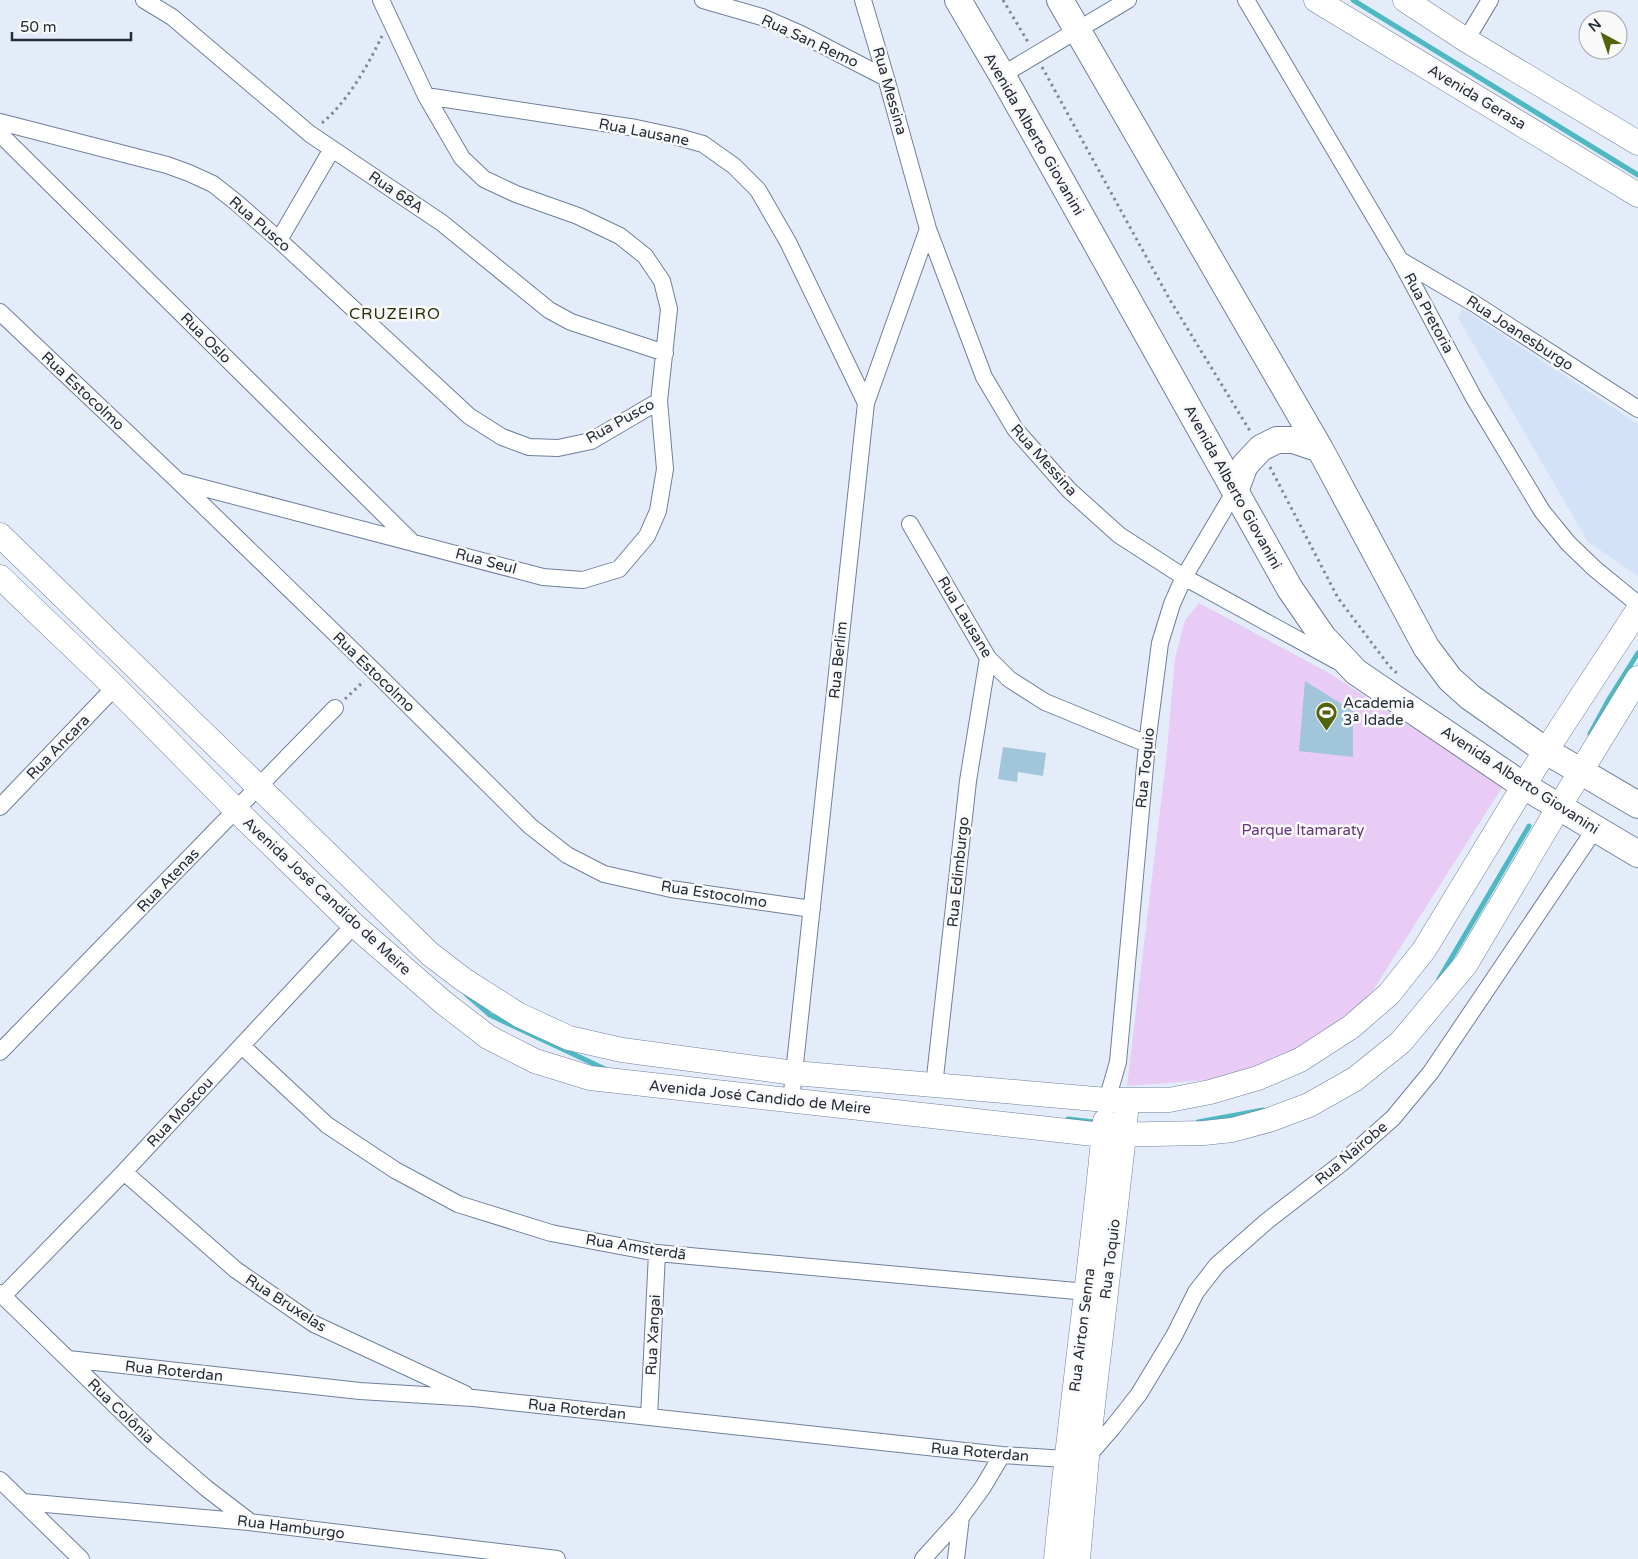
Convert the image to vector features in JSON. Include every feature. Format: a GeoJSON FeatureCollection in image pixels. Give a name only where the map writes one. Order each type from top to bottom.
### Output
{"type":"FeatureCollection","features":[{"type":"Feature","properties":{"kind":"main road","name":"Avenida Alberto Giovanini"},"geometry":{"type":"LineString","coordinates":[[958,0],[1002,75],[1290,589],[1323,637],[1356,672],[1524,786],[1638,854]]}},
{"type":"Feature","properties":{"kind":"main road"},"geometry":{"type":"LineString","coordinates":[[1060,0],[1320,449],[1426,647],[1450,679],[1470,696],[1546,751],[1638,805]]}},
{"type":"Feature","properties":{"kind":"main road"},"geometry":{"type":"LineString","coordinates":[[1235,491],[1245,465],[1261,448],[1277,440],[1294,440],[1320,449]]}},
{"type":"Feature","properties":{"kind":"street","name":"Rua 68A"},"geometry":{"type":"LineString","coordinates":[[144,0],[172,16],[310,134],[442,223],[550,310],[571,322],[665,353]]}},
{"type":"Feature","properties":{"kind":"street"},"geometry":{"type":"LineString","coordinates":[[167,0],[172,16]]}},
{"type":"Feature","properties":{"kind":"street","name":"Rua Pusco"},"geometry":{"type":"LineString","coordinates":[[0,122],[167,165],[212,184],[279,240],[469,416],[502,437],[529,447],[558,448],[591,440],[659,401],[670,309],[662,281],[645,256],[620,236],[578,216],[516,194],[484,179],[462,158],[426,96],[381,0]]}},
{"type":"Feature","properties":{"kind":"street","name":"Rua San Remo"},"geometry":{"type":"LineString","coordinates":[[703,0],[762,18],[801,34],[886,78]]}},
{"type":"Feature","properties":{"kind":"street","name":"Rua Messina"},"geometry":{"type":"LineString","coordinates":[[863,0],[928,229],[984,377],[1014,429],[1069,490],[1119,535],[1184,577],[1356,672]]}},
{"type":"Feature","properties":{"kind":"street"},"geometry":{"type":"LineString","coordinates":[[1002,75],[1128,0]]}},
{"type":"Feature","properties":{"kind":"street","name":"Rua Pretoria"},"geometry":{"type":"LineString","coordinates":[[1246,0],[1400,260],[1474,398],[1542,511],[1568,544],[1638,604]]}},
{"type":"Feature","properties":{"kind":"street","name":"Avenida Gerasa"},"geometry":{"type":"LineString","coordinates":[[1316,0],[1638,195]]}},
{"type":"Feature","properties":{"kind":"street"},"geometry":{"type":"LineString","coordinates":[[1405,0],[1466,40],[1638,144]]}},
{"type":"Feature","properties":{"kind":"street"},"geometry":{"type":"LineString","coordinates":[[1466,40],[1490,0]]}},
{"type":"Feature","properties":{"kind":"street","name":"Rua Lausane"},"geometry":{"type":"LineString","coordinates":[[426,96],[636,128],[703,144],[734,166],[758,190],[788,242],[866,403]]}},
{"type":"Feature","properties":{"kind":"street","name":"Rua Oslo"},"geometry":{"type":"LineString","coordinates":[[0,134],[412,542]]}},
{"type":"Feature","properties":{"kind":"street"},"geometry":{"type":"LineString","coordinates":[[279,240],[332,149]]}},
{"type":"Feature","properties":{"kind":"street","name":"Rua Berlim"},"geometry":{"type":"LineString","coordinates":[[793,1086],[866,403],[928,229]]}},
{"type":"Feature","properties":{"kind":"street","name":"Rua Joanesburgo"},"geometry":{"type":"LineString","coordinates":[[1400,260],[1475,304],[1638,409]]}},
{"type":"Feature","properties":{"kind":"street","name":"Rua Estocolmo"},"geometry":{"type":"LineString","coordinates":[[0,312],[374,671],[530,826],[567,855],[604,874],[671,889],[812,909]]}},
{"type":"Feature","properties":{"kind":"street","name":"Rua Seul"},"geometry":{"type":"LineString","coordinates":[[178,481],[543,577],[583,580],[619,569],[647,536],[658,511],[665,469],[659,401]]}},
{"type":"Feature","properties":{"kind":"street","name":"Rua Toquio"},"geometry":{"type":"LineString","coordinates":[[1117,1100],[1118,1062],[1147,744],[1160,643],[1172,604],[1184,577],[1235,491]]}},
{"type":"Feature","properties":{"kind":"street","name":"Rua Lausane"},"geometry":{"type":"LineString","coordinates":[[910,524],[988,658],[1009,679],[1045,702],[1147,744]]}},
{"type":"Feature","properties":{"kind":"street","name":"Avenida José Candido de Meire"},"geometry":{"type":"LineString","coordinates":[[0,535],[248,797],[354,925],[444,1003],[488,1037],[535,1061],[590,1078],[793,1086],[934,1086],[1117,1100],[1169,1100],[1210,1092],[1258,1078],[1300,1060],[1351,1027],[1389,994],[1424,950],[1546,751],[1638,610]]}},
{"type":"Feature","properties":{"kind":"street","name":"Avenida José Candido de Meire"},"geometry":{"type":"LineString","coordinates":[[0,577],[115,687],[248,797],[430,954],[464,980],[519,1015],[569,1038],[793,1086],[1114,1135],[1204,1133],[1232,1130],[1269,1120],[1309,1105],[1355,1079],[1401,1042],[1466,964],[1638,678]]}},
{"type":"Feature","properties":{"kind":"street","name":"Rua Edimburgo"},"geometry":{"type":"LineString","coordinates":[[934,1086],[968,781],[988,658]]}},
{"type":"Feature","properties":{"kind":"street","name":"Rua Ancara"},"geometry":{"type":"LineString","coordinates":[[0,807],[115,687]]}},
{"type":"Feature","properties":{"kind":"street","name":"Rua Atenas"},"geometry":{"type":"LineString","coordinates":[[0,1052],[335,708]]}},
{"type":"Feature","properties":{"kind":"street","name":"Rua Nairobe"},"geometry":{"type":"LineString","coordinates":[[1076,1458],[1113,1427],[1139,1394],[1174,1336],[1196,1292],[1217,1265],[1267,1221],[1342,1163],[1393,1118],[1431,1072],[1595,828]]}},
{"type":"Feature","properties":{"kind":"street","name":"Rua Moscou"},"geometry":{"type":"LineString","coordinates":[[1,1294],[124,1172],[354,925]]}},
{"type":"Feature","properties":{"kind":"street","name":"Rua Amsterdã"},"geometry":{"type":"LineString","coordinates":[[242,1046],[327,1125],[395,1170],[458,1204],[551,1233],[657,1253],[1087,1292]]}},
{"type":"Feature","properties":{"kind":"street","name":"Rua Airton Senna"},"geometry":{"type":"LineString","coordinates":[[1078,1559],[1076,1458],[1087,1292],[1114,1135],[1117,1100]]}},
{"type":"Feature","properties":{"kind":"street","name":"Rua Toquio"},"geometry":{"type":"LineString","coordinates":[[1076,1458],[1114,1135]]}},
{"type":"Feature","properties":{"kind":"street","name":"Rua Bruxelas"},"geometry":{"type":"LineString","coordinates":[[124,1172],[236,1270],[314,1324],[473,1398]]}},
{"type":"Feature","properties":{"kind":"street","name":"Rua Xangai"},"geometry":{"type":"LineString","coordinates":[[649,1417],[657,1253]]}},
{"type":"Feature","properties":{"kind":"street","name":"Rua Colônia"},"geometry":{"type":"LineString","coordinates":[[1,1294],[153,1442],[249,1522]]}},
{"type":"Feature","properties":{"kind":"street","name":"Rua Roterdan"},"geometry":{"type":"LineString","coordinates":[[68,1359],[360,1391],[473,1398],[1002,1455],[1076,1458]]}},
{"type":"Feature","properties":{"kind":"street"},"geometry":{"type":"LineString","coordinates":[[923,1559],[961,1517],[983,1487],[1002,1455]]}},
{"type":"Feature","properties":{"kind":"street","name":"Rua Airton Senna"},"geometry":{"type":"LineString","coordinates":[[1056,1559],[1076,1458]]}},
{"type":"Feature","properties":{"kind":"street"},"geometry":{"type":"LineString","coordinates":[[0,1480],[81,1559]]}},
{"type":"Feature","properties":{"kind":"street","name":"Rua Hamburgo"},"geometry":{"type":"LineString","coordinates":[[23,1502],[249,1522],[557,1559]]}},
{"type":"Feature","properties":{"kind":"street"},"geometry":{"type":"LineString","coordinates":[[956,1559],[961,1517]]}},
{"type":"Feature","properties":{"kind":"path"},"geometry":{"type":"LineString","coordinates":[[1003,0],[1036,55],[1170,300],[1261,448],[1338,598],[1390,666],[1404,679]]}},
{"type":"Feature","properties":{"kind":"path"},"geometry":{"type":"LineString","coordinates":[[310,134],[330,116],[350,90],[371,58],[390,19]]}},
{"type":"Feature","properties":{"kind":"path"},"geometry":{"type":"LineString","coordinates":[[335,708],[374,671]]}},
{"type":"Feature","properties":{"kind":"shaded area"},"geometry":{"type":"Polygon","coordinates":[[[1462,308],[1638,424],[1638,576],[1588,542],[1458,318],[1462,308]]]}},
{"type":"Feature","properties":{"kind":"green space","name":"Parque Itamaraty"},"geometry":{"type":"Polygon","coordinates":[[[1199,603],[1329,673],[1503,786],[1365,1003],[1279,1060],[1208,1080],[1127,1086],[1166,761],[1175,659],[1185,620],[1199,603]]]}},
{"type":"Feature","properties":{"kind":"building","name":"Academia 3ª Idade"},"geometry":{"type":"Polygon","coordinates":[[[1305,681],[1353,711],[1353,757],[1299,751],[1305,681]]]}},
{"type":"Feature","properties":{"kind":"building"},"geometry":{"type":"Polygon","coordinates":[[[1003,747],[1046,753],[1043,776],[1018,772],[1017,782],[998,779],[1003,747]]]}},
{"type":"Feature","properties":{"kind":"waterway"},"geometry":{"type":"LineString","coordinates":[[1353,0],[1638,175]]}},
{"type":"Feature","properties":{"kind":"waterway"},"geometry":{"type":"LineString","coordinates":[[1590,734],[1638,653]]}},
{"type":"Feature","properties":{"kind":"waterway"},"geometry":{"type":"LineString","coordinates":[[1439,979],[1529,826]]}},
{"type":"Feature","properties":{"kind":"waterway"},"geometry":{"type":"LineString","coordinates":[[466,994],[490,1015],[605,1069]]}},
{"type":"Feature","properties":{"kind":"waterway"},"geometry":{"type":"LineString","coordinates":[[1198,1122],[1263,1110]]}},
{"type":"Feature","properties":{"kind":"waterway"},"geometry":{"type":"LineString","coordinates":[[1068,1119],[1094,1122]]}},
{"type":"Feature","properties":{"kind":"place","name":"Academia 3ª Idade"},"geometry":{"type":"Point","coordinates":[1327,731]}},
{"type":"Feature","properties":{"kind":"district","name":"CRUZEIRO"},"geometry":{"type":"Point","coordinates":[395,314]}}]}
